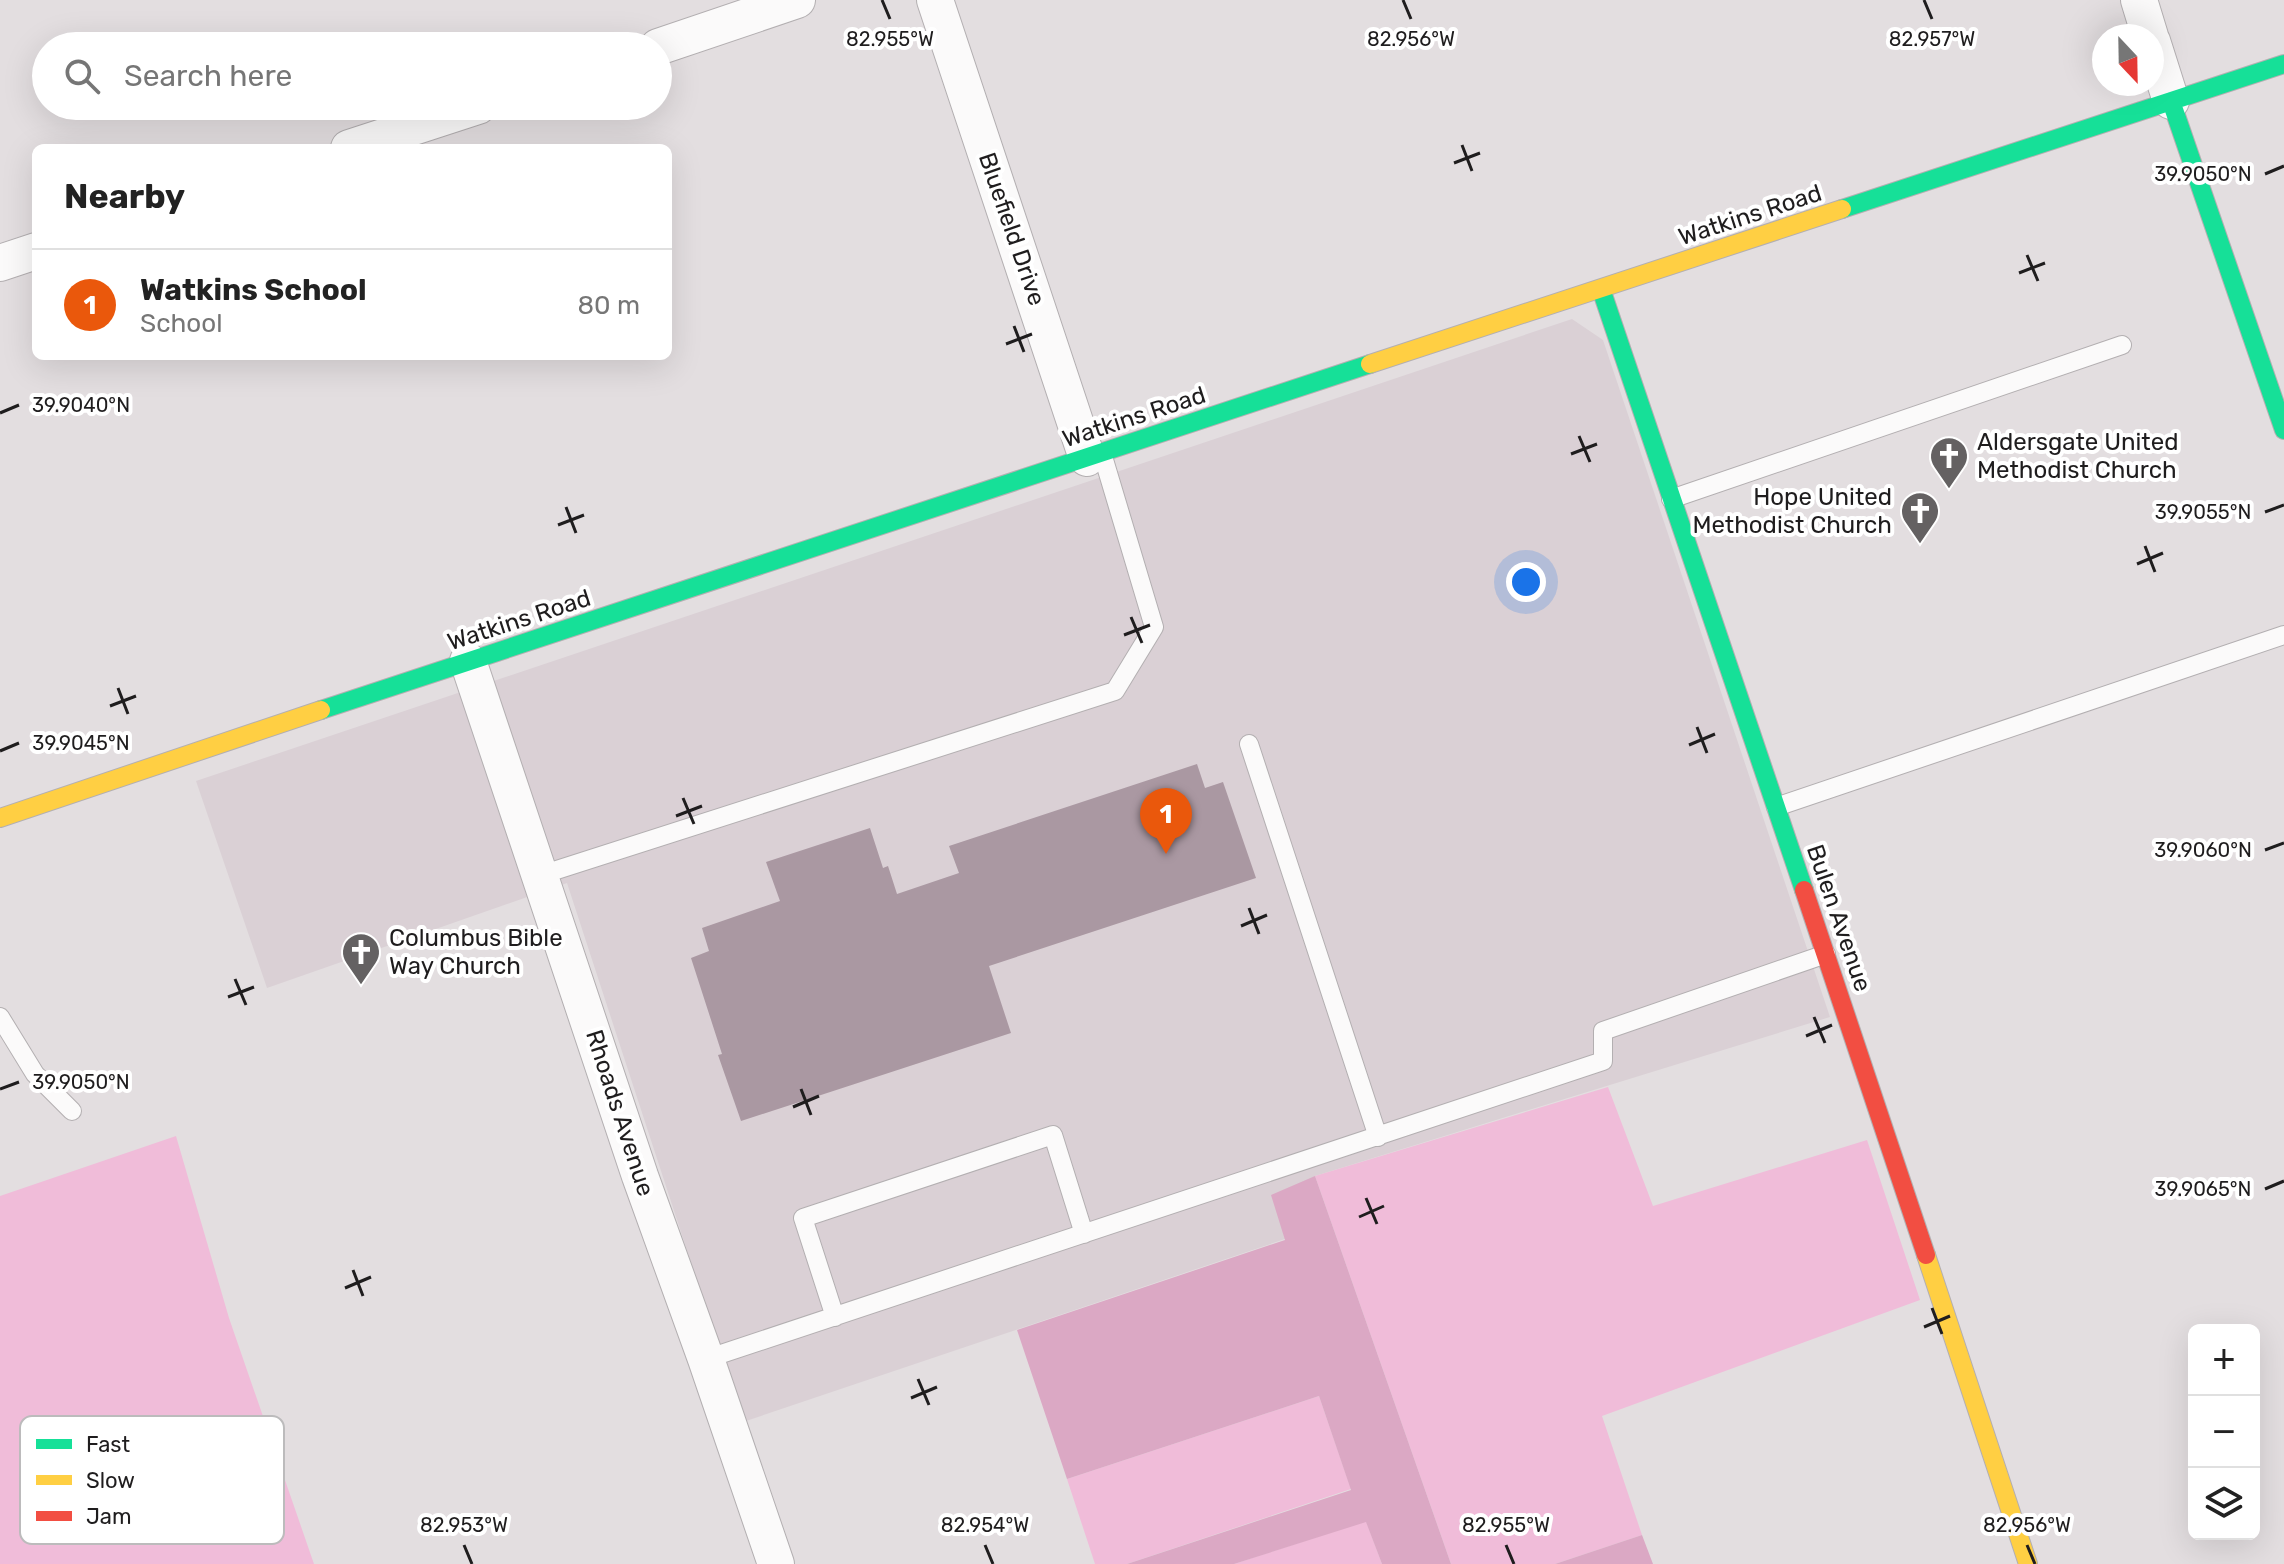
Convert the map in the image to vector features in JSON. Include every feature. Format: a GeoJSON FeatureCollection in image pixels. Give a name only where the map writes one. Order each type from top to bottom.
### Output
{"type":"FeatureCollection","features":[{"type":"Feature","properties":{"kind":"street"},"geometry":{"type":"LineString","coordinates":[[672,42],[797,0]]}},
{"type":"Feature","properties":{"kind":"street","name":"Bluefield Drive"},"geometry":{"type":"LineString","coordinates":[[935,0],[1095,456]]}},
{"type":"Feature","properties":{"kind":"street"},"geometry":{"type":"LineString","coordinates":[[2139,0],[2146,24]]}},
{"type":"Feature","properties":{"kind":"street","name":"Watkins Road"},"geometry":{"type":"LineString","coordinates":[[0,818],[2284,64]]}},
{"type":"Feature","properties":{"kind":"street"},"geometry":{"type":"LineString","coordinates":[[2164,79],[2284,430]]}},
{"type":"Feature","properties":{"kind":"street"},"geometry":{"type":"LineString","coordinates":[[361,144],[435,120]]}},
{"type":"Feature","properties":{"kind":"street"},"geometry":{"type":"LineString","coordinates":[[0,263],[32,252]]}},
{"type":"Feature","properties":{"kind":"street","name":"Bulen Avenue"},"geometry":{"type":"LineString","coordinates":[[1601,289],[2028,1564]]}},
{"type":"Feature","properties":{"kind":"street","name":"Rhoads Avenue"},"geometry":{"type":"LineString","coordinates":[[468,661],[640,1176],[776,1564]]}},
{"type":"Feature","properties":{"kind":"lane"},"geometry":{"type":"LineString","coordinates":[[1671,499],[2122,345]]}},
{"type":"Feature","properties":{"kind":"lane"},"geometry":{"type":"LineString","coordinates":[[541,875],[1115,691],[1154,627],[1095,456]]}},
{"type":"Feature","properties":{"kind":"lane"},"geometry":{"type":"LineString","coordinates":[[1776,807],[2284,635]]}},
{"type":"Feature","properties":{"kind":"lane"},"geometry":{"type":"LineString","coordinates":[[1249,744],[1378,1137]]}},
{"type":"Feature","properties":{"kind":"lane"},"geometry":{"type":"LineString","coordinates":[[706,1359],[1603,1061],[1603,1031],[1826,954]]}},
{"type":"Feature","properties":{"kind":"lane"},"geometry":{"type":"LineString","coordinates":[[0,1017],[35,1074],[72,1111]]}},
{"type":"Feature","properties":{"kind":"lane"},"geometry":{"type":"LineString","coordinates":[[835,1317],[803,1218],[1053,1135],[1084,1234]]}},
{"type":"Feature","properties":{"kind":"shaded area"},"geometry":{"type":"Polygon","coordinates":[[[1572,319],[1603,340],[1830,1017],[1315,1176],[1285,1239],[743,1422],[567,883],[267,988],[196,781],[1572,319]]]}},
{"type":"Feature","properties":{"kind":"shaded area"},"geometry":{"type":"Polygon","coordinates":[[[1608,1087],[1653,1206],[1867,1140],[1920,1300],[1602,1416],[1642,1535],[1555,1564],[1451,1564],[1315,1176],[1608,1087]]]}},
{"type":"Feature","properties":{"kind":"shaded area"},"geometry":{"type":"Polygon","coordinates":[[[176,1136],[229,1318],[263,1416],[20,1416],[20,1544],[284,1544],[284,1477],[314,1564],[0,1564],[0,1196],[176,1136]]]}},
{"type":"Feature","properties":{"kind":"shaded area"},"geometry":{"type":"Polygon","coordinates":[[[1315,1176],[1451,1564],[1382,1564],[1366,1522],[1234,1564],[1127,1564],[1351,1490],[1319,1396],[1067,1479],[1017,1330],[1285,1240],[1271,1195],[1315,1176]]]}},
{"type":"Feature","properties":{"kind":"shaded area"},"geometry":{"type":"Polygon","coordinates":[[[1319,1396],[1351,1489],[1127,1564],[1095,1564],[1067,1479],[1319,1396]]]}},
{"type":"Feature","properties":{"kind":"shaded area"},"geometry":{"type":"Polygon","coordinates":[[[1366,1521],[1382,1564],[1234,1564],[1366,1521]]]}},
{"type":"Feature","properties":{"kind":"shaded area"},"geometry":{"type":"Polygon","coordinates":[[[1642,1535],[1653,1564],[1555,1564],[1642,1535]]]}},
{"type":"Feature","properties":{"kind":"building"},"geometry":{"type":"Polygon","coordinates":[[[1197,764],[1205,788],[1223,782],[1256,878],[989,966],[1011,1033],[741,1121],[718,1055],[722,1054],[691,958],[709,951],[702,928],[780,901],[766,862],[870,828],[883,868],[888,866],[897,894],[959,873],[949,846],[1197,764]]]}},
{"type":"Feature","properties":{"kind":"traffic: fast"},"geometry":{"type":"LineString","coordinates":[[1842,209],[2284,64]]}},
{"type":"Feature","properties":{"kind":"traffic: fast"},"geometry":{"type":"LineString","coordinates":[[2171,101],[2284,430]]}},
{"type":"Feature","properties":{"kind":"traffic: fast"},"geometry":{"type":"LineString","coordinates":[[1601,289],[1804,890]]}},
{"type":"Feature","properties":{"kind":"traffic: fast"},"geometry":{"type":"LineString","coordinates":[[321,710],[1370,364]]}},
{"type":"Feature","properties":{"kind":"traffic: slow"},"geometry":{"type":"LineString","coordinates":[[1370,364],[1842,209]]}},
{"type":"Feature","properties":{"kind":"traffic: slow"},"geometry":{"type":"LineString","coordinates":[[0,818],[321,710]]}},
{"type":"Feature","properties":{"kind":"traffic: slow"},"geometry":{"type":"LineString","coordinates":[[1926,1255],[2028,1564]]}},
{"type":"Feature","properties":{"kind":"traffic: jam"},"geometry":{"type":"LineString","coordinates":[[1804,890],[1926,1255]]}},
{"type":"Feature","properties":{"kind":"place","name":"Aldersgate United Methodist Church"},"geometry":{"type":"Point","coordinates":[1949,490]}},
{"type":"Feature","properties":{"kind":"place","name":"Hope United Methodist Church"},"geometry":{"type":"Point","coordinates":[1920,545]}},
{"type":"Feature","properties":{"kind":"place","name":"Watkins School"},"geometry":{"type":"Point","coordinates":[1166,854]}},
{"type":"Feature","properties":{"kind":"place","name":"Columbus Bible Way Church"},"geometry":{"type":"Point","coordinates":[361,986]}}]}
